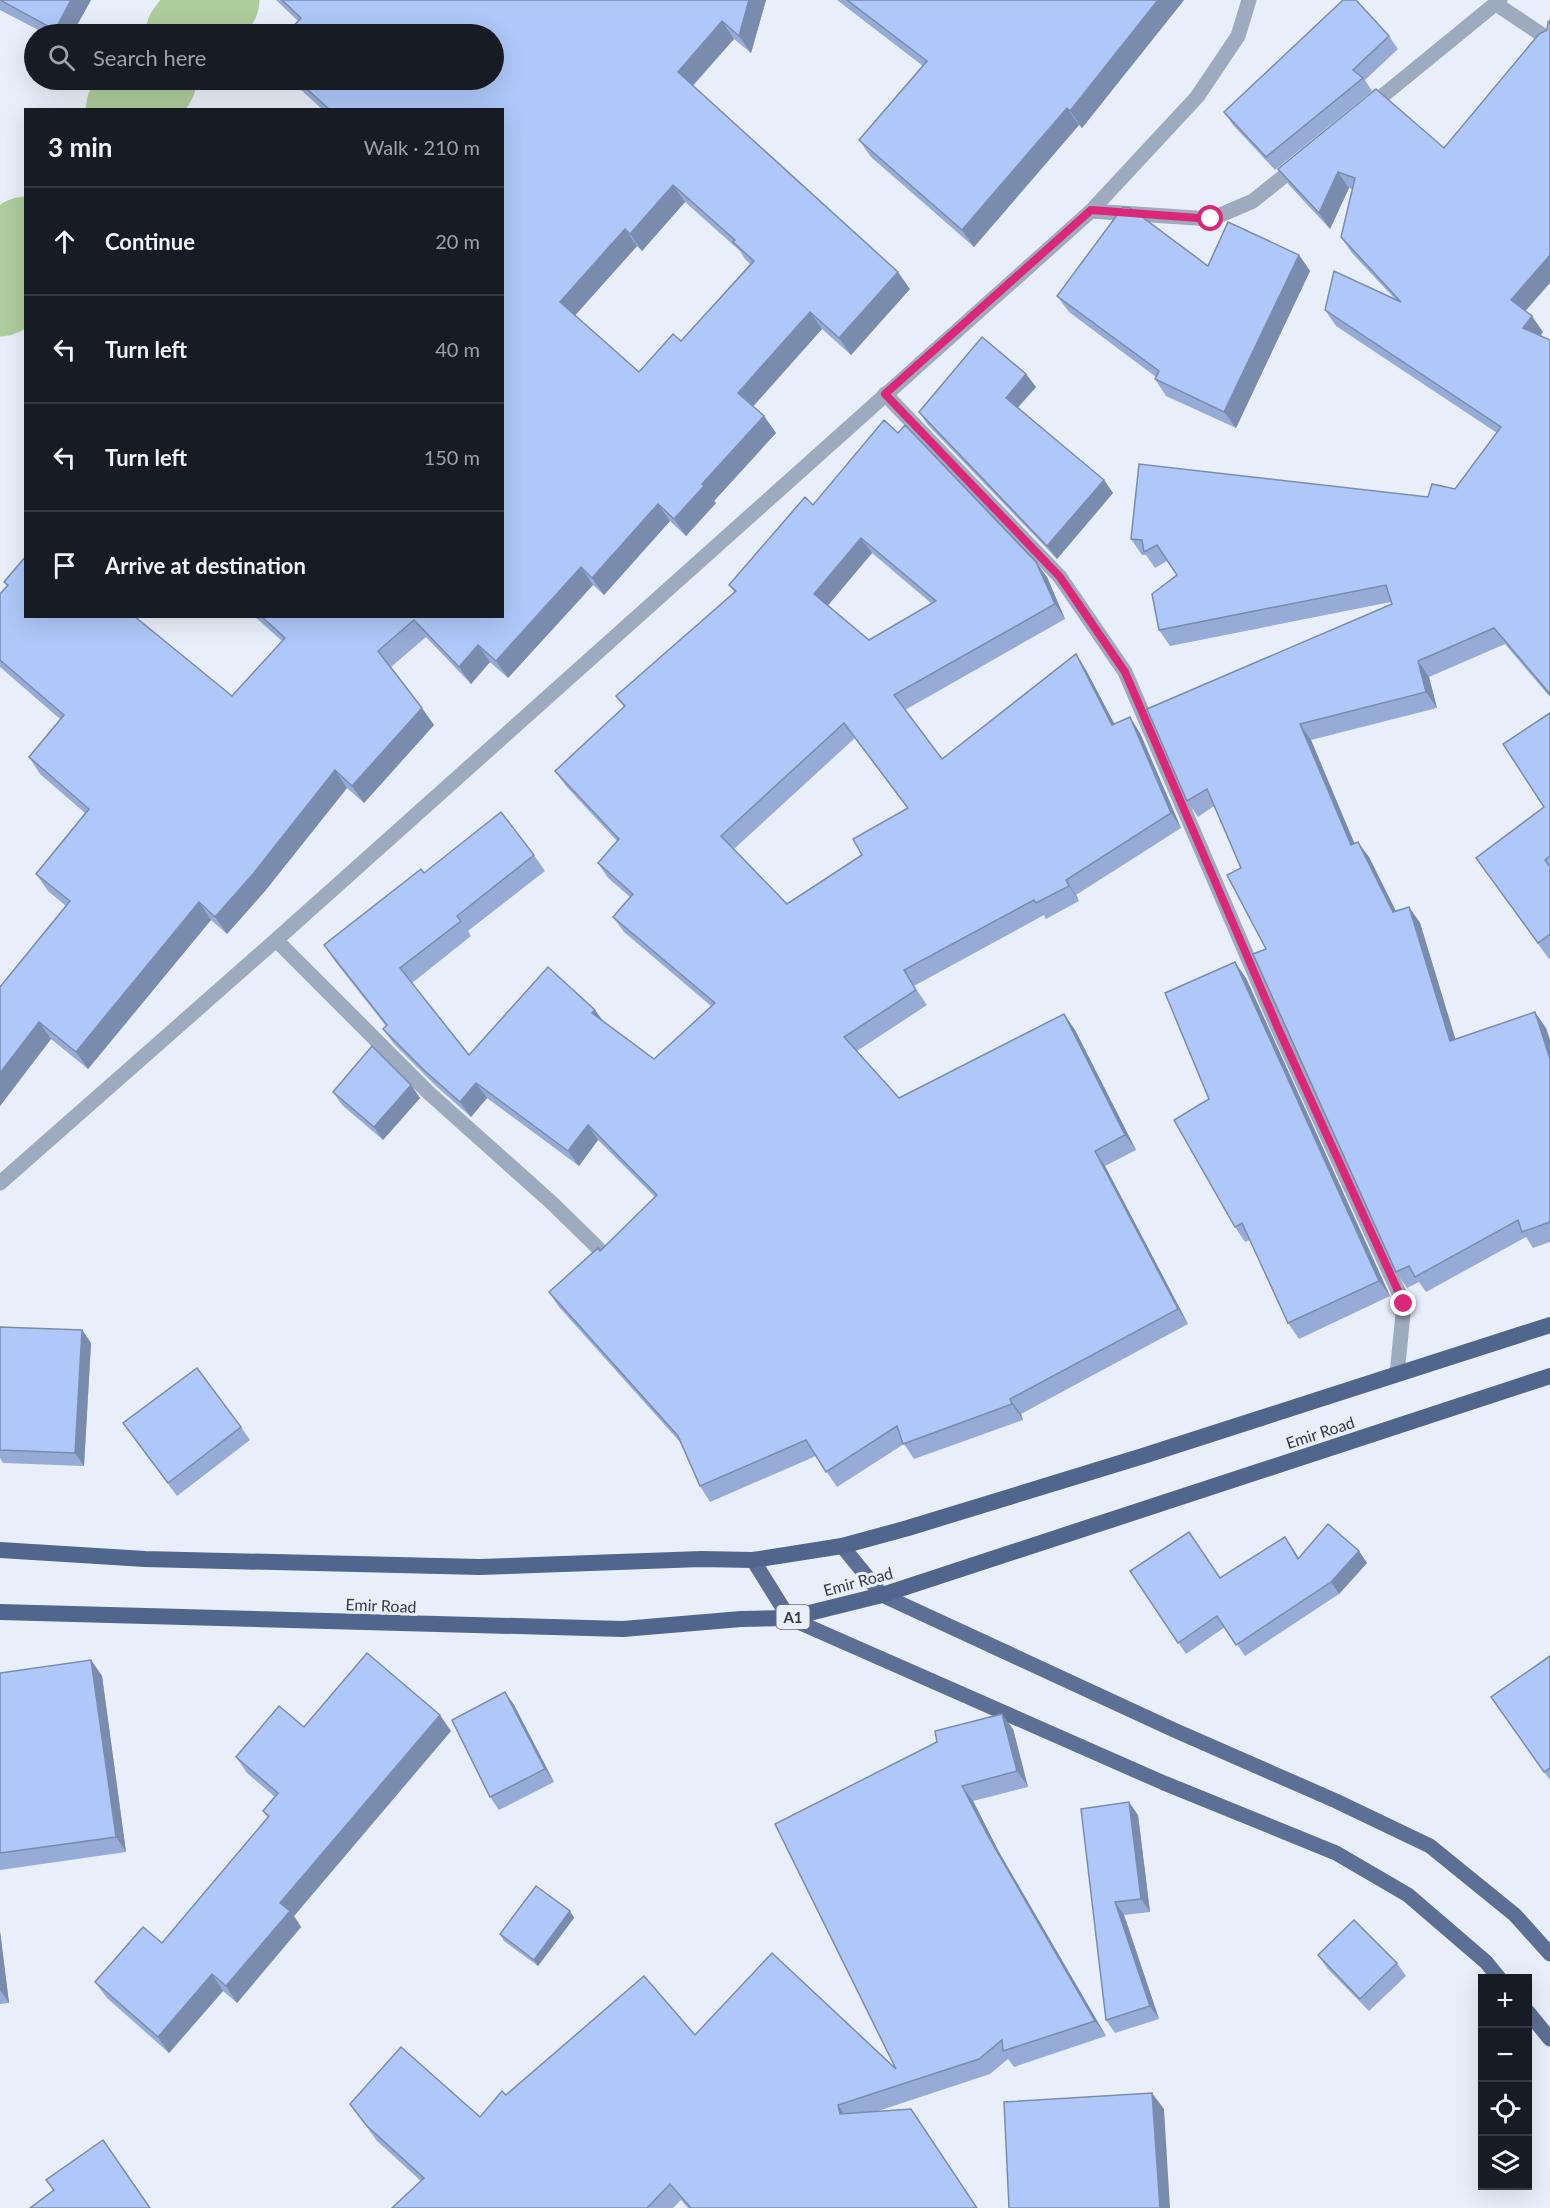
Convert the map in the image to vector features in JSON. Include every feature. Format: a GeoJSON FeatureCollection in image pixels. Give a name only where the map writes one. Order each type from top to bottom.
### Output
{"type":"FeatureCollection","features":[{"type":"Feature","properties":{"kind":"highway","name":"Emir Road"},"geometry":{"type":"LineString","coordinates":[[0,1550],[145,1559],[480,1567],[701,1559],[753,1560],[842,1546],[1143,1456],[1550,1325]]}},
{"type":"Feature","properties":{"kind":"highway","name":"Emir Road"},"geometry":{"type":"LineString","coordinates":[[0,1612],[622,1629],[741,1619],[789,1618],[882,1595],[1550,1376]]}},
{"type":"Feature","properties":{"kind":"main road"},"geometry":{"type":"LineString","coordinates":[[842,1546],[882,1595],[1430,1846],[1515,1915],[1550,1954]]}},
{"type":"Feature","properties":{"kind":"main road"},"geometry":{"type":"LineString","coordinates":[[753,1560],[789,1618],[1164,1783],[1336,1853],[1408,1895],[1486,1962],[1496,1974]]}},
{"type":"Feature","properties":{"kind":"main road"},"geometry":{"type":"LineString","coordinates":[[1532,2018],[1550,2039]]}},
{"type":"Feature","properties":{"kind":"street"},"geometry":{"type":"LineString","coordinates":[[0,1183],[276,940],[1091,210],[1197,97],[1238,36],[1249,0]]}},
{"type":"Feature","properties":{"kind":"street"},"geometry":{"type":"LineString","coordinates":[[1361,114],[1498,2],[1550,40]]}},
{"type":"Feature","properties":{"kind":"street"},"geometry":{"type":"LineString","coordinates":[[1091,210],[1211,219],[1253,201],[1307,158]]}},
{"type":"Feature","properties":{"kind":"street"},"geometry":{"type":"LineString","coordinates":[[885,394],[1060,577],[1125,672],[1278,1028],[1404,1304],[1397,1374]]}},
{"type":"Feature","properties":{"kind":"street"},"geometry":{"type":"LineString","coordinates":[[276,940],[429,1093],[552,1203],[598,1248]]}},
{"type":"Feature","properties":{"kind":"building"},"geometry":{"type":"Polygon","coordinates":[[[0,0],[71,0],[58,24],[44,24],[0,0]]]}},
{"type":"Feature","properties":{"kind":"building"},"geometry":{"type":"Polygon","coordinates":[[[282,0],[749,0],[739,36],[722,21],[678,72],[898,272],[839,338],[810,312],[738,393],[764,416],[702,484],[704,486],[674,519],[658,504],[592,578],[581,567],[496,661],[478,645],[459,667],[414,620],[378,651],[422,708],[352,786],[335,770],[253,874],[215,917],[199,902],[76,1052],[39,1022],[0,1073],[0,987],[70,901],[36,874],[89,809],[29,757],[64,715],[0,660],[0,594],[8,585],[4,582],[24,558],[24,618],[136,618],[232,696],[285,638],[263,618],[504,618],[504,108],[328,108],[308,90],[504,90],[504,24],[295,24],[301,18],[282,0]],[[673,185],[630,234],[625,229],[560,302],[639,372],[673,334],[681,341],[754,261],[733,242],[735,240],[673,185]]]}},
{"type":"Feature","properties":{"kind":"building"},"geometry":{"type":"Polygon","coordinates":[[[847,0],[1158,0],[1070,111],[1067,108],[962,230],[859,140],[927,61],[847,0]]]}},
{"type":"Feature","properties":{"kind":"building"},"geometry":{"type":"Polygon","coordinates":[[[1343,0],[1356,0],[1389,36],[1353,70],[1363,78],[1266,157],[1224,112],[1343,0]]]}},
{"type":"Feature","properties":{"kind":"building"},"geometry":{"type":"Polygon","coordinates":[[[1550,20],[1550,255],[1511,300],[1532,316],[1523,328],[1550,340],[1550,694],[1494,628],[1418,661],[1426,692],[1300,724],[1351,845],[1358,842],[1393,912],[1409,907],[1450,1041],[1535,1012],[1550,1059],[1550,1222],[1522,1232],[1518,1220],[1415,1277],[1409,1266],[1396,1272],[1253,954],[1266,949],[1227,875],[1241,868],[1207,789],[1187,801],[1147,709],[1392,604],[1386,585],[1159,630],[1152,594],[1177,575],[1157,545],[1144,552],[1142,540],[1131,539],[1139,464],[1428,497],[1432,484],[1455,489],[1501,427],[1325,310],[1334,271],[1401,302],[1341,237],[1355,178],[1338,172],[1319,213],[1278,169],[1376,89],[1444,148],[1539,34],[1547,30],[1550,20]]]}},
{"type":"Feature","properties":{"kind":"building"},"geometry":{"type":"Polygon","coordinates":[[[1123,207],[1130,208],[1208,266],[1228,222],[1299,255],[1224,412],[1155,379],[1159,371],[1057,296],[1123,207]]]}},
{"type":"Feature","properties":{"kind":"building"},"geometry":{"type":"Polygon","coordinates":[[[982,337],[1026,374],[1006,398],[1104,480],[1047,546],[919,412],[982,337]]]}},
{"type":"Feature","properties":{"kind":"building"},"geometry":{"type":"Polygon","coordinates":[[[884,420],[898,433],[905,425],[1036,562],[1055,604],[894,695],[942,759],[1076,654],[1112,725],[1130,717],[1171,813],[1066,880],[1069,886],[1036,903],[1034,900],[904,970],[916,990],[844,1037],[899,1098],[1064,1014],[1125,1135],[1095,1151],[1178,1309],[1010,1399],[1012,1404],[903,1444],[897,1426],[826,1472],[806,1440],[700,1486],[678,1436],[549,1292],[598,1248],[600,1251],[657,1195],[588,1125],[568,1151],[476,1083],[460,1102],[383,1029],[387,1025],[324,945],[421,869],[424,873],[501,812],[534,855],[457,916],[461,921],[400,968],[469,1055],[548,967],[595,1010],[592,1013],[654,1059],[715,1003],[613,917],[633,894],[598,863],[619,839],[555,771],[625,706],[616,696],[736,591],[729,585],[805,497],[813,505],[884,420]],[[861,538],[814,594],[869,640],[936,601],[861,538]],[[844,723],[721,836],[787,904],[862,855],[853,839],[908,808],[844,723]]]}},
{"type":"Feature","properties":{"kind":"building"},"geometry":{"type":"Polygon","coordinates":[[[1550,713],[1550,856],[1545,860],[1550,867],[1550,934],[1538,943],[1476,858],[1544,807],[1503,744],[1550,713]]]}},
{"type":"Feature","properties":{"kind":"building"},"geometry":{"type":"Polygon","coordinates":[[[1235,962],[1379,1281],[1288,1323],[1242,1223],[1235,1227],[1174,1120],[1209,1099],[1165,993],[1235,962]]]}},
{"type":"Feature","properties":{"kind":"building"},"geometry":{"type":"Polygon","coordinates":[[[372,1046],[411,1085],[374,1127],[333,1092],[372,1046]]]}},
{"type":"Feature","properties":{"kind":"building"},"geometry":{"type":"Polygon","coordinates":[[[0,1327],[82,1330],[75,1453],[0,1450],[0,1327]]]}},
{"type":"Feature","properties":{"kind":"building"},"geometry":{"type":"Polygon","coordinates":[[[197,1368],[241,1427],[168,1483],[123,1423],[197,1368]]]}},
{"type":"Feature","properties":{"kind":"building"},"geometry":{"type":"Polygon","coordinates":[[[1328,1524],[1359,1551],[1331,1582],[1236,1645],[1217,1616],[1178,1643],[1130,1571],[1189,1532],[1220,1578],[1285,1537],[1298,1559],[1328,1524]]]}},
{"type":"Feature","properties":{"kind":"building"},"geometry":{"type":"Polygon","coordinates":[[[367,1653],[440,1715],[280,1903],[290,1911],[226,1986],[212,1974],[158,2037],[95,1982],[143,1927],[162,1943],[269,1816],[263,1811],[278,1793],[236,1757],[279,1706],[304,1727],[367,1653]]]}},
{"type":"Feature","properties":{"kind":"building"},"geometry":{"type":"Polygon","coordinates":[[[1550,1656],[1550,1768],[1544,1772],[1491,1697],[1550,1656]]]}},
{"type":"Feature","properties":{"kind":"building"},"geometry":{"type":"Polygon","coordinates":[[[91,1660],[116,1837],[0,1853],[0,1673],[91,1660]]]}},
{"type":"Feature","properties":{"kind":"building"},"geometry":{"type":"Polygon","coordinates":[[[505,1692],[545,1769],[490,1797],[452,1720],[505,1692]]]}},
{"type":"Feature","properties":{"kind":"building"},"geometry":{"type":"Polygon","coordinates":[[[1002,1714],[1017,1771],[962,1786],[988,1836],[1095,2021],[1003,2051],[1002,2040],[979,2059],[838,2105],[840,2114],[911,2109],[977,2208],[691,2208],[670,2184],[647,2208],[392,2208],[424,2178],[366,2125],[350,2104],[401,2047],[480,2117],[502,2091],[506,2095],[644,1976],[695,2035],[772,1953],[896,2069],[775,1824],[937,1742],[935,1731],[1002,1714]]]}},
{"type":"Feature","properties":{"kind":"building"},"geometry":{"type":"Polygon","coordinates":[[[1129,1802],[1141,1899],[1115,1902],[1150,2006],[1106,2020],[1081,1809],[1129,1802]]]}},
{"type":"Feature","properties":{"kind":"building"},"geometry":{"type":"Polygon","coordinates":[[[536,1886],[570,1911],[534,1960],[500,1934],[536,1886]]]}},
{"type":"Feature","properties":{"kind":"building"},"geometry":{"type":"Polygon","coordinates":[[[1354,1920],[1397,1963],[1360,1999],[1318,1955],[1354,1920]]]}},
{"type":"Feature","properties":{"kind":"building"},"geometry":{"type":"Polygon","coordinates":[[[1152,2093],[1160,2208],[1009,2208],[1004,2102],[1152,2093]]]}},
{"type":"Feature","properties":{"kind":"building"},"geometry":{"type":"Polygon","coordinates":[[[103,2140],[150,2208],[30,2208],[54,2190],[46,2180],[103,2140]]]}},
{"type":"Feature","properties":{"kind":"waterway"},"geometry":{"type":"LineString","coordinates":[[197,24],[216,0]]}},
{"type":"Feature","properties":{"kind":"waterway"},"geometry":{"type":"LineString","coordinates":[[131,108],[145,90]]}},
{"type":"Feature","properties":{"kind":"waterway"},"geometry":{"type":"LineString","coordinates":[[0,293],[13,255],[24,242]]}},
{"type":"Feature","properties":{"kind":"route"},"geometry":{"type":"LineString","coordinates":[[1211,219],[1091,210],[885,394],[1060,577],[1125,672],[1278,1028],[1404,1304]]}}]}
